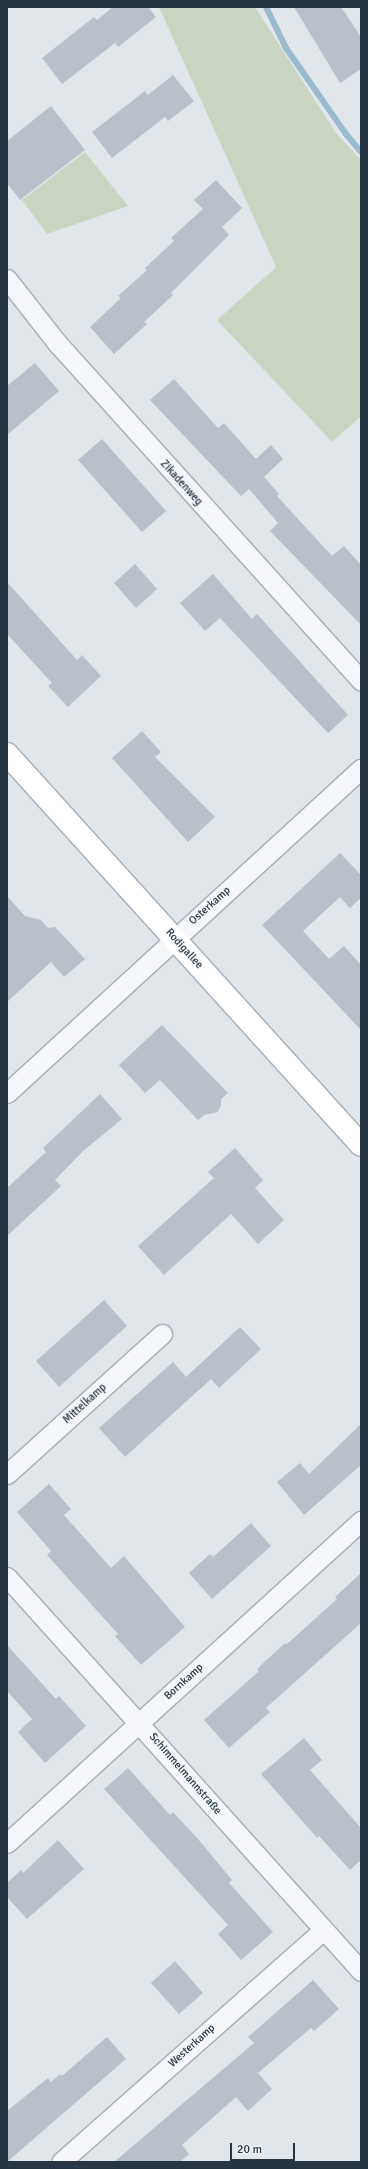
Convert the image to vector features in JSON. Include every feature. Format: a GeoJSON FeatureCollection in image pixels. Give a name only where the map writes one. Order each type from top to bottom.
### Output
{"type":"FeatureCollection","features":[{"type":"Feature","properties":{"kind":"main road","name":"Rodigallee"},"geometry":{"type":"LineString","coordinates":[[7,754],[361,1145]]}},
{"type":"Feature","properties":{"kind":"street","name":"Zikadenweg"},"geometry":{"type":"LineString","coordinates":[[7,279],[58,344],[361,681]]}},
{"type":"Feature","properties":{"kind":"street","name":"Osterkamp"},"geometry":{"type":"LineString","coordinates":[[7,1093],[361,769]]}},
{"type":"Feature","properties":{"kind":"street","name":"Mittelkamp"},"geometry":{"type":"LineString","coordinates":[[7,1474],[162,1334]]}},
{"type":"Feature","properties":{"kind":"street","name":"Bornkamp"},"geometry":{"type":"LineString","coordinates":[[7,1843],[361,1521]]}},
{"type":"Feature","properties":{"kind":"street","name":"Schimmelmannstraße"},"geometry":{"type":"LineString","coordinates":[[7,1577],[140,1723],[322,1930],[361,1972]]}},
{"type":"Feature","properties":{"kind":"street","name":"Westerkamp"},"geometry":{"type":"LineString","coordinates":[[61,2162],[322,1930]]}},
{"type":"Feature","properties":{"kind":"green space"},"geometry":{"type":"Polygon","coordinates":[[[159,7],[255,7],[336,133],[361,160],[361,416],[332,442],[217,320],[276,267],[159,7]]]}},
{"type":"Feature","properties":{"kind":"green space"},"geometry":{"type":"Polygon","coordinates":[[[85,152],[128,206],[47,234],[22,200],[85,152]]]}},
{"type":"Feature","properties":{"kind":"building"},"geometry":{"type":"Polygon","coordinates":[[[113,7],[148,7],[156,17],[118,47],[115,43],[62,84],[42,58],[94,17],[97,20],[113,7]]]}},
{"type":"Feature","properties":{"kind":"building"},"geometry":{"type":"Polygon","coordinates":[[[294,7],[341,7],[361,37],[361,69],[340,83],[294,7]]]}},
{"type":"Feature","properties":{"kind":"building"},"geometry":{"type":"Polygon","coordinates":[[[173,75],[194,101],[168,121],[165,117],[112,158],[92,132],[145,91],[148,95],[173,75]]]}},
{"type":"Feature","properties":{"kind":"building"},"geometry":{"type":"Polygon","coordinates":[[[51,106],[85,150],[20,200],[7,183],[7,141],[51,106]]]}},
{"type":"Feature","properties":{"kind":"building"},"geometry":{"type":"Polygon","coordinates":[[[216,180],[242,208],[222,227],[229,235],[171,293],[173,295],[144,322],[147,324],[114,354],[90,327],[121,298],[118,296],[147,270],[145,268],[174,241],[171,238],[203,209],[194,200],[216,180]]]}},
{"type":"Feature","properties":{"kind":"building"},"geometry":{"type":"Polygon","coordinates":[[[35,363],[59,391],[7,435],[7,386],[35,363]]]}},
{"type":"Feature","properties":{"kind":"building"},"geometry":{"type":"Polygon","coordinates":[[[174,379],[218,428],[224,423],[256,459],[271,445],[283,459],[264,477],[279,494],[277,496],[332,556],[344,546],[361,565],[361,625],[270,531],[278,523],[249,489],[241,496],[150,400],[174,379]]]}},
{"type":"Feature","properties":{"kind":"building"},"geometry":{"type":"Polygon","coordinates":[[[102,439],[166,511],[142,532],[78,460],[102,439]]]}},
{"type":"Feature","properties":{"kind":"building"},"geometry":{"type":"Polygon","coordinates":[[[135,564],[157,589],[136,608],[114,583],[135,564]]]}},
{"type":"Feature","properties":{"kind":"building"},"geometry":{"type":"Polygon","coordinates":[[[213,574],[252,619],[257,614],[348,715],[328,733],[220,618],[205,631],[180,603],[213,574]]]}},
{"type":"Feature","properties":{"kind":"building"},"geometry":{"type":"Polygon","coordinates":[[[7,582],[77,660],[82,655],[101,676],[68,707],[48,686],[52,683],[7,634],[7,582]]]}},
{"type":"Feature","properties":{"kind":"building"},"geometry":{"type":"Polygon","coordinates":[[[142,731],[161,752],[155,757],[215,817],[188,842],[112,758],[142,731]]]}},
{"type":"Feature","properties":{"kind":"building"},"geometry":{"type":"Polygon","coordinates":[[[340,853],[361,875],[361,898],[350,908],[340,897],[303,931],[329,959],[344,946],[361,965],[361,1030],[262,925],[340,853]]]}},
{"type":"Feature","properties":{"kind":"building"},"geometry":{"type":"Polygon","coordinates":[[[7,896],[25,916],[41,920],[48,928],[55,927],[85,959],[64,977],[51,962],[7,1002],[7,896]]]}},
{"type":"Feature","properties":{"kind":"building"},"geometry":{"type":"Polygon","coordinates":[[[162,1025],[228,1093],[221,1099],[221,1105],[218,1112],[204,1115],[198,1120],[160,1080],[145,1093],[119,1065],[162,1025]]]}},
{"type":"Feature","properties":{"kind":"building"},"geometry":{"type":"Polygon","coordinates":[[[100,1094],[122,1119],[83,1151],[55,1180],[61,1186],[7,1236],[7,1188],[46,1152],[43,1148],[100,1094]]]}},
{"type":"Feature","properties":{"kind":"building"},"geometry":{"type":"Polygon","coordinates":[[[235,1148],[263,1180],[255,1188],[284,1220],[258,1244],[231,1214],[164,1275],[138,1246],[214,1178],[208,1172],[235,1148]]]}},
{"type":"Feature","properties":{"kind":"building"},"geometry":{"type":"Polygon","coordinates":[[[104,1300],[127,1326],[59,1387],[36,1361],[104,1300]]]}},
{"type":"Feature","properties":{"kind":"building"},"geometry":{"type":"Polygon","coordinates":[[[240,1327],[261,1349],[219,1388],[211,1379],[125,1457],[99,1428],[173,1362],[186,1377],[240,1327]]]}},
{"type":"Feature","properties":{"kind":"building"},"geometry":{"type":"Polygon","coordinates":[[[361,1424],[361,1465],[304,1515],[277,1482],[300,1463],[309,1474],[361,1424]]]}},
{"type":"Feature","properties":{"kind":"building"},"geometry":{"type":"Polygon","coordinates":[[[49,1484],[71,1509],[64,1515],[111,1568],[124,1556],[185,1627],[141,1665],[115,1636],[118,1634],[47,1555],[51,1551],[17,1512],[49,1484]]]}},
{"type":"Feature","properties":{"kind":"building"},"geometry":{"type":"Polygon","coordinates":[[[251,1523],[271,1546],[212,1599],[189,1573],[210,1554],[213,1557],[251,1523]]]}},
{"type":"Feature","properties":{"kind":"building"},"geometry":{"type":"Polygon","coordinates":[[[361,1573],[361,1623],[266,1708],[270,1712],[229,1748],[204,1720],[259,1671],[257,1669],[285,1643],[286,1645],[337,1599],[335,1597],[361,1573]]]}},
{"type":"Feature","properties":{"kind":"building"},"geometry":{"type":"Polygon","coordinates":[[[7,1645],[56,1699],[59,1696],[86,1726],[45,1763],[18,1732],[32,1719],[7,1691],[7,1645]]]}},
{"type":"Feature","properties":{"kind":"building"},"geometry":{"type":"Polygon","coordinates":[[[304,1738],[322,1760],[310,1770],[361,1828],[361,1860],[350,1870],[319,1836],[317,1838],[261,1774],[304,1738]]]}},
{"type":"Feature","properties":{"kind":"building"},"geometry":{"type":"Polygon","coordinates":[[[128,1768],[170,1815],[173,1812],[198,1839],[232,1880],[229,1883],[273,1932],[241,1960],[218,1934],[228,1925],[104,1789],[128,1768]]]}},
{"type":"Feature","properties":{"kind":"building"},"geometry":{"type":"Polygon","coordinates":[[[58,1840],[84,1869],[27,1919],[7,1897],[7,1883],[21,1870],[23,1873],[58,1840]]]}},
{"type":"Feature","properties":{"kind":"building"},"geometry":{"type":"Polygon","coordinates":[[[175,1961],[203,1993],[179,2014],[151,1983],[175,1961]]]}},
{"type":"Feature","properties":{"kind":"building"},"geometry":{"type":"Polygon","coordinates":[[[313,1980],[339,2009],[314,2031],[311,2028],[258,2073],[272,2089],[248,2111],[236,2097],[182,2145],[189,2154],[180,2162],[114,2162],[254,2043],[248,2037],[313,1980]]]}},
{"type":"Feature","properties":{"kind":"building"},"geometry":{"type":"Polygon","coordinates":[[[107,2037],[126,2059],[7,2162],[7,2111],[48,2078],[51,2082],[60,2074],[62,2076],[107,2037]]]}},
{"type":"Feature","properties":{"kind":"waterway"},"geometry":{"type":"LineString","coordinates":[[266,7],[286,48],[346,134],[361,152]]}}]}
